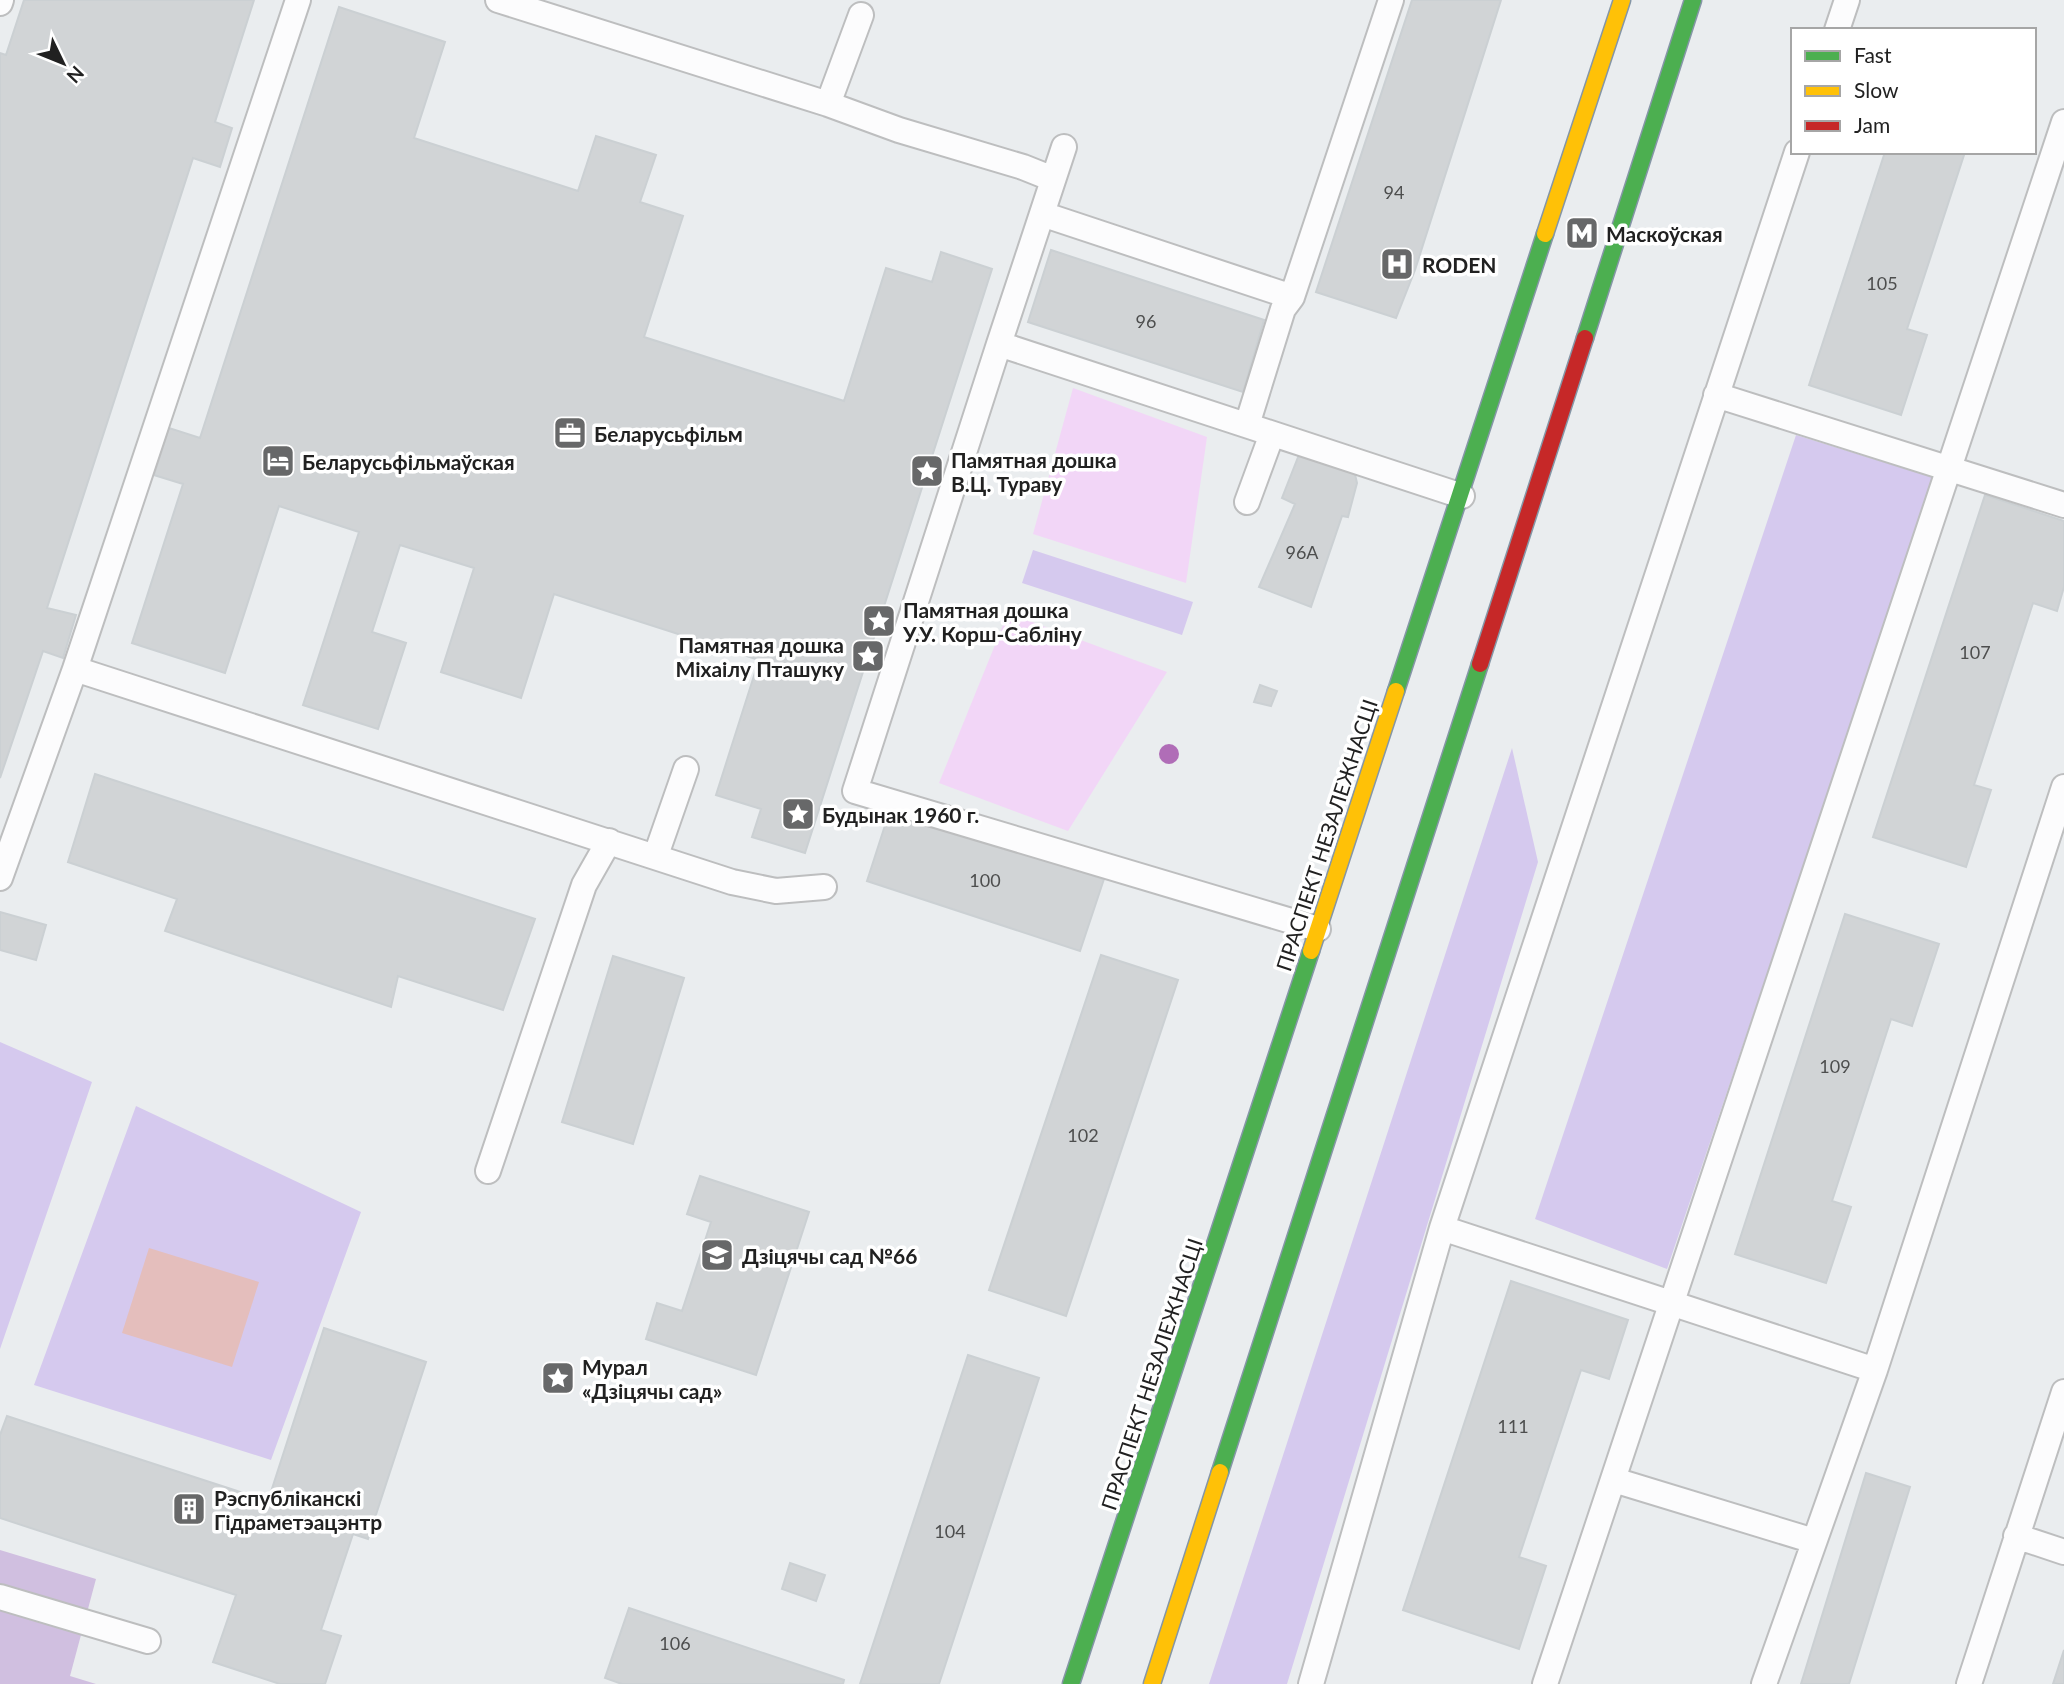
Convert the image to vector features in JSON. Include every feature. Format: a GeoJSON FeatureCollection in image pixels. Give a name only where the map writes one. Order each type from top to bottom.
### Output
{"type":"FeatureCollection","features":[{"type":"Feature","properties":{"kind":"main road","name":"ПРАСПЕКТ НЕЗАЛЕЖНАСЦІ"},"geometry":{"type":"LineString","coordinates":[[1071,1684],[1462,496],[1622,0]]}},
{"type":"Feature","properties":{"kind":"main road"},"geometry":{"type":"LineString","coordinates":[[1152,1684],[1693,0]]}},
{"type":"Feature","properties":{"kind":"lane"},"geometry":{"type":"LineString","coordinates":[[0,878],[75,669],[298,0]]}},
{"type":"Feature","properties":{"kind":"lane"},"geometry":{"type":"LineString","coordinates":[[498,0],[828,104],[899,131],[1023,167],[1053,179]]}},
{"type":"Feature","properties":{"kind":"lane"},"geometry":{"type":"LineString","coordinates":[[1247,425],[1283,309],[1292,297],[1391,0]]}},
{"type":"Feature","properties":{"kind":"lane"},"geometry":{"type":"LineString","coordinates":[[1838,28],[1847,0]]}},
{"type":"Feature","properties":{"kind":"lane"},"geometry":{"type":"LineString","coordinates":[[828,104],[861,15]]}},
{"type":"Feature","properties":{"kind":"lane"},"geometry":{"type":"LineString","coordinates":[[1545,1684],[2064,122]]}},
{"type":"Feature","properties":{"kind":"lane"},"geometry":{"type":"LineString","coordinates":[[1064,147],[855,791],[1318,929]]}},
{"type":"Feature","properties":{"kind":"lane"},"geometry":{"type":"LineString","coordinates":[[1311,1684],[1443,1228],[1796,154]]}},
{"type":"Feature","properties":{"kind":"lane"},"geometry":{"type":"LineString","coordinates":[[1042,214],[1292,297]]}},
{"type":"Feature","properties":{"kind":"lane"},"geometry":{"type":"LineString","coordinates":[[999,344],[1462,496]]}},
{"type":"Feature","properties":{"kind":"lane"},"geometry":{"type":"LineString","coordinates":[[1716,396],[2064,505]]}},
{"type":"Feature","properties":{"kind":"lane"},"geometry":{"type":"LineString","coordinates":[[1247,502],[1272,434]]}},
{"type":"Feature","properties":{"kind":"lane"},"geometry":{"type":"LineString","coordinates":[[75,669],[656,855],[732,882],[776,891],[824,887]]}},
{"type":"Feature","properties":{"kind":"lane"},"geometry":{"type":"LineString","coordinates":[[656,855],[687,769]]}},
{"type":"Feature","properties":{"kind":"lane"},"geometry":{"type":"LineString","coordinates":[[1764,1684],[1875,1370],[2064,787]]}},
{"type":"Feature","properties":{"kind":"lane"},"geometry":{"type":"LineString","coordinates":[[488,1171],[584,885],[610,841]]}},
{"type":"Feature","properties":{"kind":"lane"},"geometry":{"type":"LineString","coordinates":[[1443,1228],[1875,1370]]}},
{"type":"Feature","properties":{"kind":"lane"},"geometry":{"type":"LineString","coordinates":[[1969,1684],[2064,1392]]}},
{"type":"Feature","properties":{"kind":"lane"},"geometry":{"type":"LineString","coordinates":[[1614,1480],[1814,1541]]}},
{"type":"Feature","properties":{"kind":"lane"},"geometry":{"type":"LineString","coordinates":[[2016,1536],[2064,1552]]}},
{"type":"Feature","properties":{"kind":"lane"},"geometry":{"type":"LineString","coordinates":[[0,1597],[148,1642]]}},
{"type":"Feature","properties":{"kind":"shaded area"},"geometry":{"type":"Polygon","coordinates":[[[1073,388],[1207,437],[1186,583],[1033,534],[1073,388]]]}},
{"type":"Feature","properties":{"kind":"shaded area"},"geometry":{"type":"Polygon","coordinates":[[[1796,435],[1935,478],[1667,1269],[1535,1219],[1796,435]]]}},
{"type":"Feature","properties":{"kind":"shaded area"},"geometry":{"type":"Polygon","coordinates":[[[1033,550],[1193,602],[1182,635],[1022,583],[1033,550]]]}},
{"type":"Feature","properties":{"kind":"shaded area"},"geometry":{"type":"Polygon","coordinates":[[[1008,613],[1167,672],[1068,831],[939,783],[1008,613]]]}},
{"type":"Feature","properties":{"kind":"shaded area"},"geometry":{"type":"Polygon","coordinates":[[[1512,748],[1538,862],[1287,1684],[1209,1684],[1512,748]]]}},
{"type":"Feature","properties":{"kind":"shaded area"},"geometry":{"type":"Polygon","coordinates":[[[0,1042],[92,1082],[0,1349],[0,1042]]]}},
{"type":"Feature","properties":{"kind":"shaded area"},"geometry":{"type":"Polygon","coordinates":[[[136,1106],[361,1212],[271,1460],[34,1385],[136,1106]]]}},
{"type":"Feature","properties":{"kind":"shaded area"},"geometry":{"type":"Polygon","coordinates":[[[149,1248],[259,1282],[232,1367],[122,1333],[149,1248]]]}},
{"type":"Feature","properties":{"kind":"shaded area"},"geometry":{"type":"Polygon","coordinates":[[[0,1550],[96,1579],[70,1676],[96,1684],[0,1684],[0,1550]]]}},
{"type":"Feature","properties":{"kind":"building"},"geometry":{"type":"Polygon","coordinates":[[[24,0],[254,0],[215,122],[232,128],[220,167],[193,158],[47,608],[76,615],[63,658],[43,651],[0,778],[0,53],[6,55],[24,0]]]}},
{"type":"Feature","properties":{"kind":"building"},"geometry":{"type":"Polygon","coordinates":[[[1412,0],[1501,0],[1415,270],[1396,318],[1316,292],[1412,0]]]}},
{"type":"Feature","properties":{"kind":"building","name":"Беларусьфільм"},"geometry":{"type":"Polygon","coordinates":[[[339,7],[445,42],[414,138],[578,191],[596,136],[656,155],[640,202],[683,216],[644,337],[844,401],[886,268],[932,282],[941,252],[992,269],[805,853],[752,837],[761,809],[716,795],[759,660],[554,594],[521,698],[441,672],[474,568],[400,545],[372,632],[406,643],[378,729],[303,705],[359,532],[279,506],[225,673],[132,643],[183,484],[154,475],[169,428],[200,438],[339,7]]]}},
{"type":"Feature","properties":{"kind":"building"},"geometry":{"type":"Polygon","coordinates":[[[1884,154],[1964,154],[1907,329],[1927,335],[1901,415],[1809,385],[1884,154]]]}},
{"type":"Feature","properties":{"kind":"building"},"geometry":{"type":"Polygon","coordinates":[[[1051,250],[1264,320],[1243,392],[1028,322],[1051,250]]]}},
{"type":"Feature","properties":{"kind":"building"},"geometry":{"type":"Polygon","coordinates":[[[1302,447],[1354,470],[1357,483],[1348,517],[1342,516],[1311,607],[1259,587],[1295,504],[1282,498],[1302,447]]]}},
{"type":"Feature","properties":{"kind":"building"},"geometry":{"type":"Polygon","coordinates":[[[1985,495],[2064,521],[2064,587],[2057,611],[2033,603],[1974,785],[1991,790],[1966,867],[1873,837],[1985,495]]]}},
{"type":"Feature","properties":{"kind":"building"},"geometry":{"type":"Polygon","coordinates":[[[1260,685],[1277,691],[1271,706],[1254,702],[1260,685]]]}},
{"type":"Feature","properties":{"kind":"building"},"geometry":{"type":"Polygon","coordinates":[[[95,774],[535,919],[503,1010],[398,976],[391,1007],[165,931],[177,899],[68,862],[95,774]]]}},
{"type":"Feature","properties":{"kind":"building"},"geometry":{"type":"Polygon","coordinates":[[[890,810],[1104,879],[1080,951],[867,881],[890,810]]]}},
{"type":"Feature","properties":{"kind":"building"},"geometry":{"type":"Polygon","coordinates":[[[0,912],[46,925],[36,960],[0,950],[0,912]]]}},
{"type":"Feature","properties":{"kind":"building"},"geometry":{"type":"Polygon","coordinates":[[[1845,914],[1939,944],[1912,1026],[1891,1019],[1832,1201],[1851,1207],[1826,1283],[1735,1254],[1845,914]]]}},
{"type":"Feature","properties":{"kind":"building"},"geometry":{"type":"Polygon","coordinates":[[[1101,955],[1178,980],[1066,1316],[989,1290],[1101,955]]]}},
{"type":"Feature","properties":{"kind":"building"},"geometry":{"type":"Polygon","coordinates":[[[613,956],[684,978],[633,1144],[562,1122],[613,956]]]}},
{"type":"Feature","properties":{"kind":"building"},"geometry":{"type":"Polygon","coordinates":[[[700,1176],[809,1212],[756,1375],[646,1339],[657,1303],[682,1311],[711,1222],[687,1214],[700,1176]]]}},
{"type":"Feature","properties":{"kind":"building"},"geometry":{"type":"Polygon","coordinates":[[[1511,1281],[1628,1320],[1609,1379],[1581,1370],[1519,1557],[1546,1566],[1519,1649],[1403,1610],[1511,1281]]]}},
{"type":"Feature","properties":{"kind":"building","name":"Рэспубліканскі Гідраметэацэнтр"},"geometry":{"type":"Polygon","coordinates":[[[324,1328],[426,1362],[368,1539],[353,1534],[321,1630],[341,1636],[325,1684],[280,1684],[213,1662],[236,1595],[0,1518],[0,1435],[7,1416],[268,1501],[324,1328]]]}},
{"type":"Feature","properties":{"kind":"building"},"geometry":{"type":"Polygon","coordinates":[[[968,1355],[1039,1378],[939,1684],[860,1684],[968,1355]]]}},
{"type":"Feature","properties":{"kind":"building"},"geometry":{"type":"Polygon","coordinates":[[[1866,1473],[1910,1487],[1849,1684],[1801,1684],[1866,1473]]]}},
{"type":"Feature","properties":{"kind":"building"},"geometry":{"type":"Polygon","coordinates":[[[790,1563],[825,1575],[816,1601],[782,1589],[790,1563]]]}},
{"type":"Feature","properties":{"kind":"building"},"geometry":{"type":"Polygon","coordinates":[[[629,1608],[844,1680],[843,1684],[622,1684],[605,1678],[629,1608]]]}},
{"type":"Feature","properties":{"kind":"building"},"geometry":{"type":"Polygon","coordinates":[[[2064,1650],[2064,1684],[2053,1684],[2064,1650]]]}},
{"type":"Feature","properties":{"kind":"traffic: fast"},"geometry":{"type":"LineString","coordinates":[[1585,338],[1693,0]]}},
{"type":"Feature","properties":{"kind":"traffic: fast"},"geometry":{"type":"LineString","coordinates":[[1396,691],[1545,234]]}},
{"type":"Feature","properties":{"kind":"traffic: fast"},"geometry":{"type":"LineString","coordinates":[[1220,1472],[1480,664]]}},
{"type":"Feature","properties":{"kind":"traffic: fast"},"geometry":{"type":"LineString","coordinates":[[1071,1684],[1311,951]]}},
{"type":"Feature","properties":{"kind":"traffic: slow"},"geometry":{"type":"LineString","coordinates":[[1545,234],[1622,0]]}},
{"type":"Feature","properties":{"kind":"traffic: slow"},"geometry":{"type":"LineString","coordinates":[[1311,951],[1396,691]]}},
{"type":"Feature","properties":{"kind":"traffic: slow"},"geometry":{"type":"LineString","coordinates":[[1152,1684],[1220,1472]]}},
{"type":"Feature","properties":{"kind":"traffic: jam"},"geometry":{"type":"LineString","coordinates":[[1480,664],[1585,338]]}},
{"type":"Feature","properties":{"kind":"place","name":"Маскоўская"},"geometry":{"type":"Point","coordinates":[1582,233]}},
{"type":"Feature","properties":{"kind":"place","name":"RODEN"},"geometry":{"type":"Point","coordinates":[1397,264]}},
{"type":"Feature","properties":{"kind":"place","name":"Беларусьфільм"},"geometry":{"type":"Point","coordinates":[570,433]}},
{"type":"Feature","properties":{"kind":"place","name":"Беларусьфільмаўская"},"geometry":{"type":"Point","coordinates":[278,461]}},
{"type":"Feature","properties":{"kind":"place","name":"Памятная дошка В.Ц. Тураву"},"geometry":{"type":"Point","coordinates":[927,471]}},
{"type":"Feature","properties":{"kind":"place","name":"Памятная дошка У.У. Корш-Сабліну"},"geometry":{"type":"Point","coordinates":[879,621]}},
{"type":"Feature","properties":{"kind":"place","name":"Памятная дошка Міхаілу Пташуку"},"geometry":{"type":"Point","coordinates":[868,656]}},
{"type":"Feature","properties":{"kind":"place","name":"Будынак 1960 г."},"geometry":{"type":"Point","coordinates":[798,814]}},
{"type":"Feature","properties":{"kind":"place","name":"Дзіцячы сад №66"},"geometry":{"type":"Point","coordinates":[717,1255]}},
{"type":"Feature","properties":{"kind":"place","name":"Мурал «Дзіцячы сад»"},"geometry":{"type":"Point","coordinates":[558,1378]}},
{"type":"Feature","properties":{"kind":"place","name":"Рэспубліканскі Гідраметэацэнтр"},"geometry":{"type":"Point","coordinates":[189,1509]}}]}
